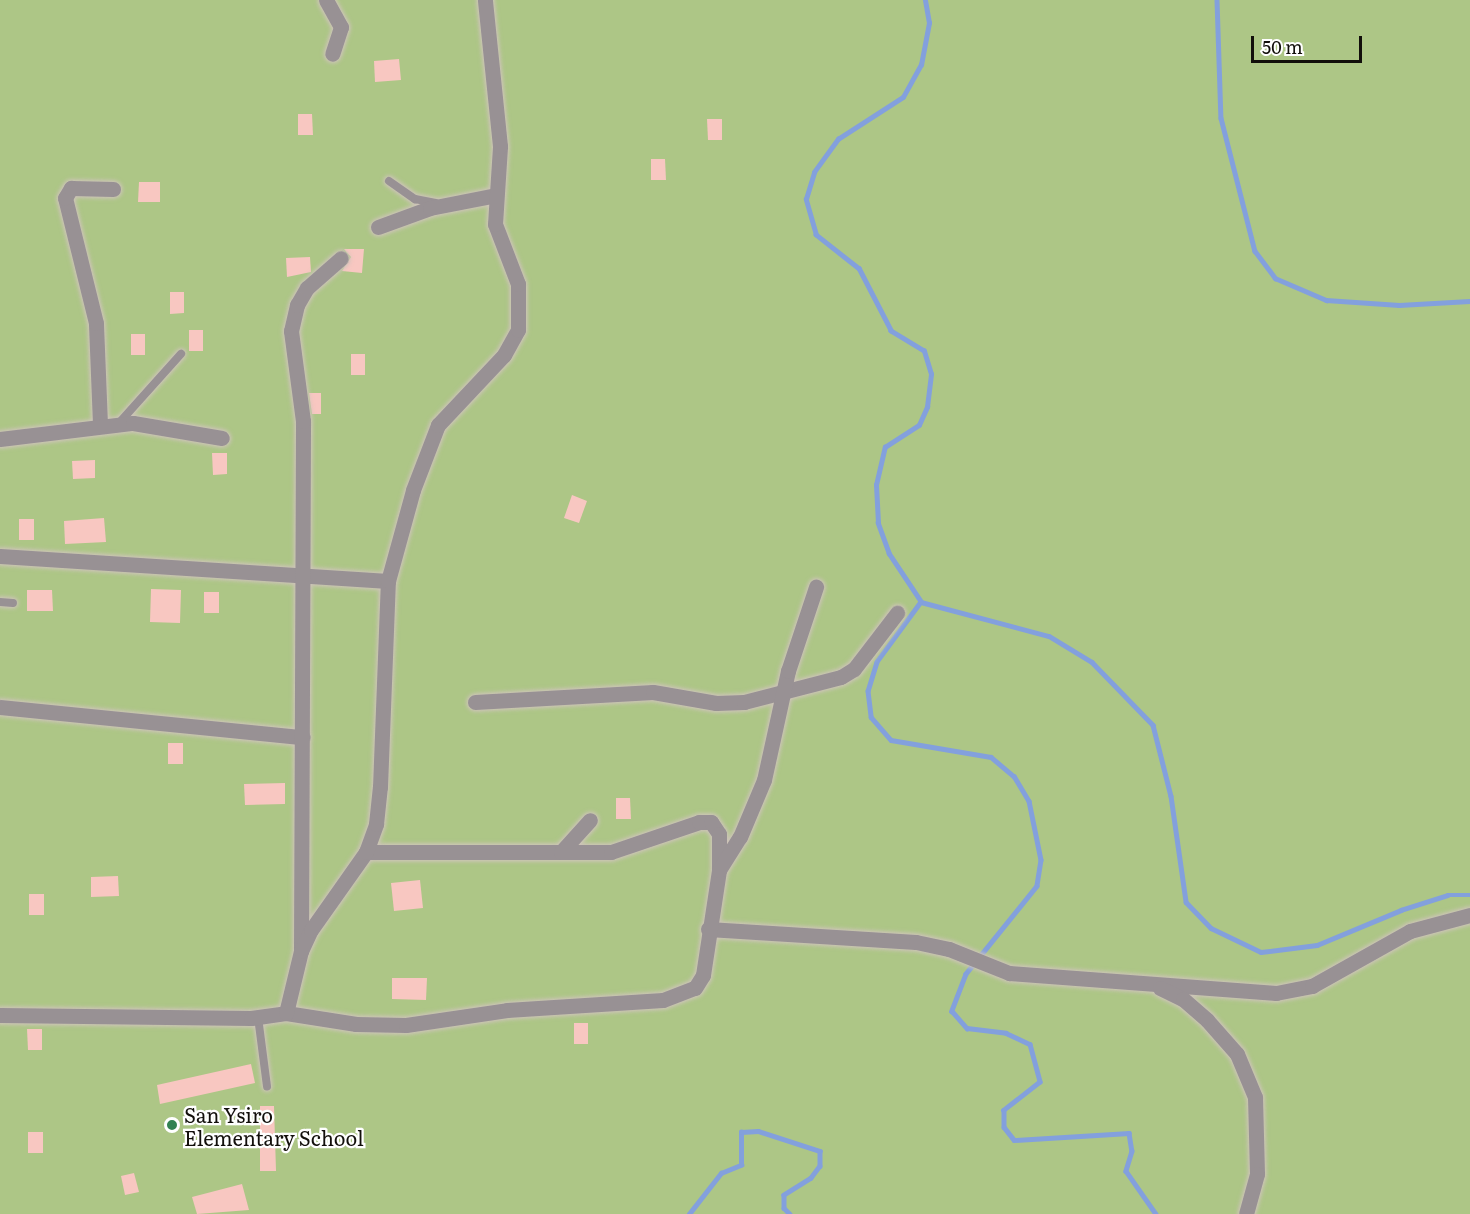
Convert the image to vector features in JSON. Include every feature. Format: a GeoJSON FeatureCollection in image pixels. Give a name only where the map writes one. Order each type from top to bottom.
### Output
{"type":"FeatureCollection","features":[{"type":"Feature","properties":{"kind":"street"},"geometry":{"type":"LineString","coordinates":[[326,0],[341,27],[332,54]]}},
{"type":"Feature","properties":{"kind":"street"},"geometry":{"type":"LineString","coordinates":[[301,951],[366,852],[376,824],[380,787],[388,581],[426,449],[454,405],[504,355],[518,330],[518,284],[495,224],[500,146],[485,0]]}},
{"type":"Feature","properties":{"kind":"street"},"geometry":{"type":"LineString","coordinates":[[100,424],[96,323],[65,198],[71,189],[113,189]]}},
{"type":"Feature","properties":{"kind":"street"},"geometry":{"type":"LineString","coordinates":[[378,227],[445,206],[496,195]]}},
{"type":"Feature","properties":{"kind":"street"},"geometry":{"type":"LineString","coordinates":[[286,1013],[301,951],[303,737],[303,422],[291,331],[297,305],[308,288],[341,258]]}},
{"type":"Feature","properties":{"kind":"street"},"geometry":{"type":"LineString","coordinates":[[0,439],[119,423],[222,438]]}},
{"type":"Feature","properties":{"kind":"street"},"geometry":{"type":"LineString","coordinates":[[0,556],[388,581]]}},
{"type":"Feature","properties":{"kind":"street"},"geometry":{"type":"LineString","coordinates":[[719,870],[754,807],[782,694],[816,587]]}},
{"type":"Feature","properties":{"kind":"street"},"geometry":{"type":"LineString","coordinates":[[475,702],[653,692],[716,704],[820,686],[854,669],[897,613]]}},
{"type":"Feature","properties":{"kind":"street"},"geometry":{"type":"LineString","coordinates":[[0,707],[303,737]]}},
{"type":"Feature","properties":{"kind":"street"},"geometry":{"type":"LineString","coordinates":[[561,852],[590,820]]}},
{"type":"Feature","properties":{"kind":"street"},"geometry":{"type":"LineString","coordinates":[[0,1016],[258,1017],[286,1013],[356,1024],[406,1025],[507,1010],[663,1000],[695,988],[699,981],[719,870],[719,834],[711,822],[699,822],[611,852],[366,852]]}},
{"type":"Feature","properties":{"kind":"street"},"geometry":{"type":"LineString","coordinates":[[708,929],[916,942],[949,949],[1010,973],[1155,984],[1295,990],[1312,986],[1410,931],[1470,915]]}},
{"type":"Feature","properties":{"kind":"street"},"geometry":{"type":"LineString","coordinates":[[1155,984],[1184,999],[1207,1020],[1237,1054],[1255,1097],[1257,1174],[1246,1214]]}},
{"type":"Feature","properties":{"kind":"lane"},"geometry":{"type":"LineString","coordinates":[[389,181],[415,199],[445,206]]}},
{"type":"Feature","properties":{"kind":"lane"},"geometry":{"type":"LineString","coordinates":[[119,423],[181,354]]}},
{"type":"Feature","properties":{"kind":"lane"},"geometry":{"type":"LineString","coordinates":[[0,602],[12,603]]}},
{"type":"Feature","properties":{"kind":"lane"},"geometry":{"type":"LineString","coordinates":[[258,1017],[267,1086]]}},
{"type":"Feature","properties":{"kind":"green space"},"geometry":{"type":"Polygon","coordinates":[[[0,0],[1470,0],[1470,1214],[0,1214],[0,0]]]}},
{"type":"Feature","properties":{"kind":"building"},"geometry":{"type":"Polygon","coordinates":[[[399,59],[401,80],[375,82],[374,61],[399,59]]]}},
{"type":"Feature","properties":{"kind":"building"},"geometry":{"type":"Polygon","coordinates":[[[298,114],[312,114],[313,135],[298,135],[298,114]]]}},
{"type":"Feature","properties":{"kind":"building"},"geometry":{"type":"Polygon","coordinates":[[[707,119],[722,119],[722,140],[708,140],[707,119]]]}},
{"type":"Feature","properties":{"kind":"building"},"geometry":{"type":"Polygon","coordinates":[[[651,159],[665,159],[666,180],[651,180],[651,159]]]}},
{"type":"Feature","properties":{"kind":"building"},"geometry":{"type":"Polygon","coordinates":[[[139,182],[160,182],[160,202],[138,202],[139,182]]]}},
{"type":"Feature","properties":{"kind":"building"},"geometry":{"type":"Polygon","coordinates":[[[344,249],[364,249],[362,273],[342,271],[351,257],[344,249]]]}},
{"type":"Feature","properties":{"kind":"building"},"geometry":{"type":"Polygon","coordinates":[[[310,257],[311,272],[287,277],[286,258],[310,257]]]}},
{"type":"Feature","properties":{"kind":"building"},"geometry":{"type":"Polygon","coordinates":[[[170,292],[184,292],[184,313],[170,314],[170,292]]]}},
{"type":"Feature","properties":{"kind":"building"},"geometry":{"type":"Polygon","coordinates":[[[189,330],[203,330],[203,351],[189,351],[189,330]]]}},
{"type":"Feature","properties":{"kind":"building"},"geometry":{"type":"Polygon","coordinates":[[[131,334],[145,334],[145,355],[131,355],[131,334]]]}},
{"type":"Feature","properties":{"kind":"building"},"geometry":{"type":"Polygon","coordinates":[[[351,354],[365,354],[365,375],[351,375],[351,354]]]}},
{"type":"Feature","properties":{"kind":"building"},"geometry":{"type":"Polygon","coordinates":[[[309,393],[321,393],[321,414],[312,414],[309,393]]]}},
{"type":"Feature","properties":{"kind":"building"},"geometry":{"type":"Polygon","coordinates":[[[212,453],[227,453],[227,474],[213,475],[212,453]]]}},
{"type":"Feature","properties":{"kind":"building"},"geometry":{"type":"Polygon","coordinates":[[[95,460],[95,478],[73,479],[72,461],[95,460]]]}},
{"type":"Feature","properties":{"kind":"building"},"geometry":{"type":"Polygon","coordinates":[[[572,495],[587,501],[579,523],[564,518],[572,495]]]}},
{"type":"Feature","properties":{"kind":"building"},"geometry":{"type":"Polygon","coordinates":[[[104,518],[106,542],[65,544],[64,521],[104,518]]]}},
{"type":"Feature","properties":{"kind":"building"},"geometry":{"type":"Polygon","coordinates":[[[19,519],[34,519],[34,540],[19,540],[19,519]]]}},
{"type":"Feature","properties":{"kind":"building"},"geometry":{"type":"Polygon","coordinates":[[[151,589],[181,590],[180,623],[150,622],[151,589]]]}},
{"type":"Feature","properties":{"kind":"building"},"geometry":{"type":"Polygon","coordinates":[[[27,590],[52,590],[53,611],[27,611],[27,590]]]}},
{"type":"Feature","properties":{"kind":"building"},"geometry":{"type":"Polygon","coordinates":[[[204,592],[219,592],[219,613],[204,613],[204,592]]]}},
{"type":"Feature","properties":{"kind":"building"},"geometry":{"type":"Polygon","coordinates":[[[168,743],[183,743],[183,764],[168,764],[168,743]]]}},
{"type":"Feature","properties":{"kind":"building"},"geometry":{"type":"Polygon","coordinates":[[[285,783],[285,804],[245,805],[244,784],[285,783]]]}},
{"type":"Feature","properties":{"kind":"building"},"geometry":{"type":"Polygon","coordinates":[[[616,798],[630,798],[631,819],[616,819],[616,798]]]}},
{"type":"Feature","properties":{"kind":"building"},"geometry":{"type":"Polygon","coordinates":[[[118,876],[119,896],[91,897],[91,877],[118,876]]]}},
{"type":"Feature","properties":{"kind":"building"},"geometry":{"type":"Polygon","coordinates":[[[420,880],[423,908],[394,911],[391,883],[420,880]]]}},
{"type":"Feature","properties":{"kind":"building"},"geometry":{"type":"Polygon","coordinates":[[[29,894],[44,894],[44,915],[29,915],[29,894]]]}},
{"type":"Feature","properties":{"kind":"building"},"geometry":{"type":"Polygon","coordinates":[[[392,978],[427,978],[426,1000],[392,999],[392,978]]]}},
{"type":"Feature","properties":{"kind":"building"},"geometry":{"type":"Polygon","coordinates":[[[574,1023],[588,1023],[588,1044],[574,1044],[574,1023]]]}},
{"type":"Feature","properties":{"kind":"building"},"geometry":{"type":"Polygon","coordinates":[[[27,1029],[42,1029],[42,1050],[28,1050],[27,1029]]]}},
{"type":"Feature","properties":{"kind":"building"},"geometry":{"type":"Polygon","coordinates":[[[251,1064],[255,1083],[160,1104],[157,1085],[251,1064]]]}},
{"type":"Feature","properties":{"kind":"building"},"geometry":{"type":"Polygon","coordinates":[[[260,1106],[274,1106],[276,1171],[260,1171],[260,1106]]]}},
{"type":"Feature","properties":{"kind":"building"},"geometry":{"type":"Polygon","coordinates":[[[28,1132],[43,1132],[43,1153],[28,1153],[28,1132]]]}},
{"type":"Feature","properties":{"kind":"building"},"geometry":{"type":"Polygon","coordinates":[[[134,1173],[139,1192],[125,1195],[121,1176],[134,1173]]]}},
{"type":"Feature","properties":{"kind":"building"},"geometry":{"type":"Polygon","coordinates":[[[242,1184],[249,1210],[197,1214],[192,1197],[242,1184]]]}},
{"type":"Feature","properties":{"kind":"waterway"},"geometry":{"type":"LineString","coordinates":[[921,602],[889,554],[878,523],[876,485],[885,447],[919,425],[927,407],[931,374],[924,351],[891,331],[859,269],[816,235],[806,199],[814,172],[838,139],[903,97],[921,65],[929,23],[925,0]]}},
{"type":"Feature","properties":{"kind":"waterway"},"geometry":{"type":"LineString","coordinates":[[1217,0],[1221,118],[1255,251],[1275,278],[1326,300],[1399,305],[1470,301]]}},
{"type":"Feature","properties":{"kind":"waterway"},"geometry":{"type":"LineString","coordinates":[[921,602],[877,662],[868,691],[871,717],[891,740],[991,757],[1014,776],[1029,801],[1041,860],[1037,886],[966,974],[952,1011],[967,1028],[1006,1033],[1030,1044],[1040,1082],[1004,1110],[1004,1127],[1014,1140],[1129,1133],[1132,1151],[1126,1171],[1156,1214]]}},
{"type":"Feature","properties":{"kind":"waterway"},"geometry":{"type":"LineString","coordinates":[[921,602],[1049,636],[1092,662],[1153,725],[1171,796],[1186,902],[1211,928],[1261,952],[1317,945],[1401,910],[1448,895],[1470,895]]}},
{"type":"Feature","properties":{"kind":"waterway"},"geometry":{"type":"LineString","coordinates":[[689,1214],[721,1173],[741,1165],[741,1132],[758,1131],[820,1151],[820,1166],[811,1178],[784,1195],[784,1208],[790,1214]]}},
{"type":"Feature","properties":{"kind":"place","name":"San Ysiro Elementary School"},"geometry":{"type":"Point","coordinates":[172,1125]}}]}
